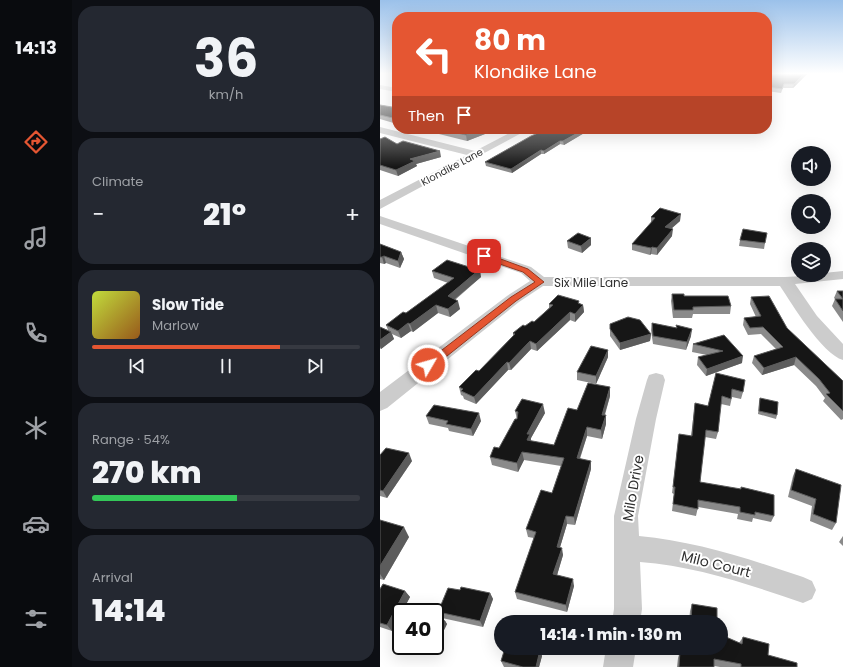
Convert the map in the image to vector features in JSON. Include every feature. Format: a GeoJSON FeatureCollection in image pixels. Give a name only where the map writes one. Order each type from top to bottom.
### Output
{"type":"FeatureCollection","features":[{"type":"Feature","properties":{"kind":"street"},"geometry":{"type":"LineString","coordinates":[[382,132],[476,154]]}},
{"type":"Feature","properties":{"kind":"street","name":"Klondike Lane"},"geometry":{"type":"LineString","coordinates":[[380,205],[514,134]]}},
{"type":"Feature","properties":{"kind":"street"},"geometry":{"type":"LineString","coordinates":[[380,220],[526,270],[540,282]]}},
{"type":"Feature","properties":{"kind":"street","name":"Six Mile Lane"},"geometry":{"type":"LineString","coordinates":[[380,403],[514,299],[540,282],[785,281],[843,275]]}},
{"type":"Feature","properties":{"kind":"street"},"geometry":{"type":"LineString","coordinates":[[785,281],[810,320],[843,354]]}},
{"type":"Feature","properties":{"kind":"street","name":"Milo Drive"},"geometry":{"type":"LineString","coordinates":[[627,615],[628,596],[626,516],[656,380]]}},
{"type":"Feature","properties":{"kind":"street","name":"Milo Court"},"geometry":{"type":"LineString","coordinates":[[627,548],[664,551],[737,568],[803,590]]}},
{"type":"Feature","properties":{"kind":"street"},"geometry":{"type":"LineString","coordinates":[[618,667],[620,655]]}},
{"type":"Feature","properties":{"kind":"building"},"geometry":{"type":"Polygon","coordinates":[[[380,105],[392,107],[392,118],[380,115],[380,105]]]}},
{"type":"Feature","properties":{"kind":"building"},"geometry":{"type":"Polygon","coordinates":[[[536,134],[576,134],[563,141],[560,141],[544,151],[541,150],[511,169],[485,162],[536,134]]]}},
{"type":"Feature","properties":{"kind":"building"},"geometry":{"type":"Polygon","coordinates":[[[385,137],[397,144],[403,141],[440,151],[410,159],[415,161],[396,170],[380,165],[380,139],[385,137]]]}},
{"type":"Feature","properties":{"kind":"building"},"geometry":{"type":"Polygon","coordinates":[[[660,208],[681,214],[665,227],[673,229],[657,248],[632,244],[655,218],[651,217],[660,208]]]}},
{"type":"Feature","properties":{"kind":"building"},"geometry":{"type":"Polygon","coordinates":[[[743,229],[767,233],[765,243],[740,240],[743,229]]]}},
{"type":"Feature","properties":{"kind":"building"},"geometry":{"type":"Polygon","coordinates":[[[578,233],[591,238],[581,246],[567,241],[578,233]]]}},
{"type":"Feature","properties":{"kind":"building"},"geometry":{"type":"Polygon","coordinates":[[[380,244],[401,252],[398,261],[384,256],[380,257],[380,244]]]}},
{"type":"Feature","properties":{"kind":"building"},"geometry":{"type":"Polygon","coordinates":[[[447,260],[469,267],[474,263],[480,269],[448,296],[458,301],[448,309],[436,305],[398,331],[386,325],[403,312],[406,313],[454,278],[432,271],[447,260]]]}},
{"type":"Feature","properties":{"kind":"building"},"geometry":{"type":"Polygon","coordinates":[[[837,291],[843,291],[843,299],[837,291]]]}},
{"type":"Feature","properties":{"kind":"building"},"geometry":{"type":"Polygon","coordinates":[[[672,294],[684,294],[684,296],[728,296],[731,306],[693,307],[693,310],[674,310],[672,294]]]}},
{"type":"Feature","properties":{"kind":"building"},"geometry":{"type":"Polygon","coordinates":[[[558,295],[579,301],[578,303],[583,305],[575,314],[570,312],[536,344],[530,341],[509,363],[507,362],[474,397],[461,391],[463,389],[459,387],[476,370],[479,371],[515,334],[513,333],[523,325],[525,326],[532,321],[534,322],[553,305],[549,304],[558,295]]]}},
{"type":"Feature","properties":{"kind":"building"},"geometry":{"type":"Polygon","coordinates":[[[769,296],[787,328],[843,381],[843,411],[826,394],[830,393],[819,379],[796,357],[764,368],[754,356],[783,347],[763,327],[750,328],[744,318],[761,316],[751,297],[769,296]]]}},
{"type":"Feature","properties":{"kind":"building"},"geometry":{"type":"Polygon","coordinates":[[[835,299],[843,299],[843,311],[835,299]]]}},
{"type":"Feature","properties":{"kind":"building"},"geometry":{"type":"Polygon","coordinates":[[[628,317],[640,320],[651,334],[620,343],[610,329],[610,324],[628,317]]]}},
{"type":"Feature","properties":{"kind":"building"},"geometry":{"type":"Polygon","coordinates":[[[652,323],[677,328],[676,325],[692,329],[687,342],[653,336],[652,323]]]}},
{"type":"Feature","properties":{"kind":"building"},"geometry":{"type":"Polygon","coordinates":[[[380,327],[391,332],[380,340],[380,327]]]}},
{"type":"Feature","properties":{"kind":"building"},"geometry":{"type":"Polygon","coordinates":[[[724,335],[743,356],[707,369],[698,357],[723,351],[693,344],[724,335]]]}},
{"type":"Feature","properties":{"kind":"building"},"geometry":{"type":"Polygon","coordinates":[[[591,346],[608,350],[596,376],[577,372],[591,346]]]}},
{"type":"Feature","properties":{"kind":"building"},"geometry":{"type":"Polygon","coordinates":[[[716,373],[745,380],[743,392],[732,389],[731,399],[722,396],[718,432],[706,430],[700,482],[741,489],[741,487],[774,495],[774,516],[755,512],[755,515],[740,512],[740,507],[698,500],[698,509],[673,504],[675,487],[673,487],[679,434],[692,436],[695,403],[708,406],[716,373]]]}},
{"type":"Feature","properties":{"kind":"building"},"geometry":{"type":"Polygon","coordinates":[[[588,383],[610,387],[602,415],[606,415],[601,430],[587,427],[577,458],[591,461],[574,517],[566,516],[557,547],[562,548],[553,574],[573,579],[566,605],[515,592],[536,532],[526,529],[541,490],[552,493],[564,458],[522,452],[517,463],[490,457],[494,447],[499,448],[515,419],[517,419],[518,412],[515,411],[522,399],[543,404],[527,434],[530,434],[527,440],[554,445],[568,408],[577,410],[588,383]]]}},
{"type":"Feature","properties":{"kind":"building"},"geometry":{"type":"Polygon","coordinates":[[[760,398],[778,402],[777,415],[759,411],[760,398]]]}},
{"type":"Feature","properties":{"kind":"building"},"geometry":{"type":"Polygon","coordinates":[[[434,405],[479,413],[471,429],[446,424],[448,421],[426,416],[434,405]]]}},
{"type":"Feature","properties":{"kind":"building"},"geometry":{"type":"Polygon","coordinates":[[[386,448],[409,453],[383,491],[380,490],[380,455],[386,448]]]}},
{"type":"Feature","properties":{"kind":"building"},"geometry":{"type":"Polygon","coordinates":[[[796,469],[841,485],[836,523],[813,514],[816,499],[791,490],[796,469]]]}},
{"type":"Feature","properties":{"kind":"building"},"geometry":{"type":"Polygon","coordinates":[[[380,520],[404,527],[380,566],[380,520]]]}},
{"type":"Feature","properties":{"kind":"building"},"geometry":{"type":"Polygon","coordinates":[[[383,584],[405,591],[399,603],[392,603],[392,616],[387,625],[380,623],[380,589],[383,584]]]}},
{"type":"Feature","properties":{"kind":"building"},"geometry":{"type":"Polygon","coordinates":[[[461,587],[490,593],[480,621],[444,613],[444,603],[442,603],[448,588],[460,590],[461,587]]]}},
{"type":"Feature","properties":{"kind":"building"},"geometry":{"type":"Polygon","coordinates":[[[692,604],[717,608],[717,615],[691,615],[692,604]]]}},
{"type":"Feature","properties":{"kind":"building"},"geometry":{"type":"Polygon","coordinates":[[[743,637],[769,644],[768,655],[797,663],[797,667],[741,667],[741,664],[714,659],[714,667],[679,667],[680,655],[728,655],[728,638],[742,644],[743,637]]]}},
{"type":"Feature","properties":{"kind":"building"},"geometry":{"type":"Polygon","coordinates":[[[503,655],[539,655],[536,667],[523,667],[501,661],[503,655]]]}},
{"type":"Feature","properties":{"kind":"route"},"geometry":{"type":"LineString","coordinates":[[428,365],[523,292],[540,282],[526,270],[484,256]]}}]}
